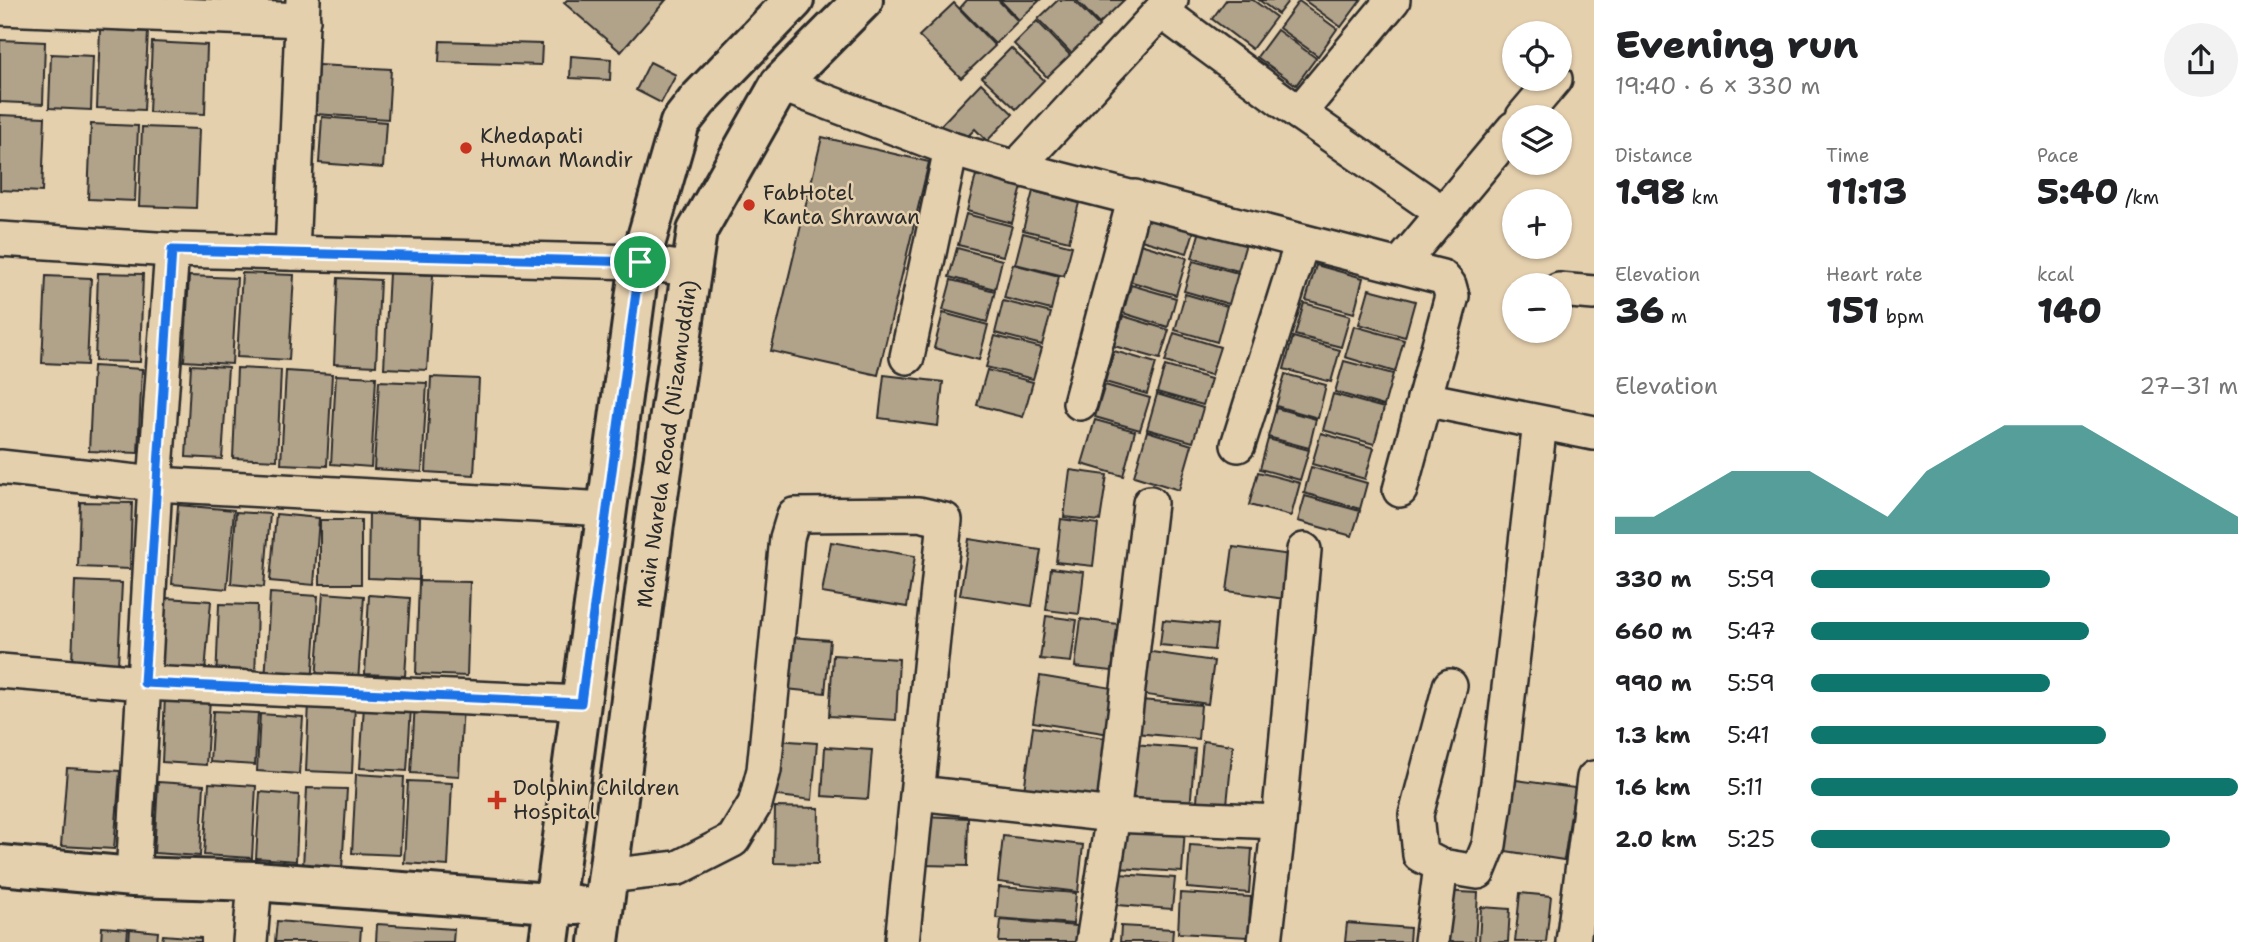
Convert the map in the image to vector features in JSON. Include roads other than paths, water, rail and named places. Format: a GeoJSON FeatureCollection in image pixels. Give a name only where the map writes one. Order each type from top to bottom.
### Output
{"type":"FeatureCollection","features":[{"type":"Feature","properties":{"kind":"street"},"geometry":{"type":"LineString","coordinates":[[549,942],[640,262],[680,123],[698,100],[794,0]]}},
{"type":"Feature","properties":{"kind":"street","name":"Main Narela Road (Nizamuddin)"},"geometry":{"type":"LineString","coordinates":[[603,908],[654,524],[697,231],[780,84],[863,0]]}},
{"type":"Feature","properties":{"kind":"street"},"geometry":{"type":"LineString","coordinates":[[1299,113],[1393,0]]}},
{"type":"Feature","properties":{"kind":"street"},"geometry":{"type":"LineString","coordinates":[[1016,168],[1166,6],[1299,113],[1443,213]]}},
{"type":"Feature","properties":{"kind":"street"},"geometry":{"type":"LineString","coordinates":[[0,8],[303,10],[292,253]]}},
{"type":"Feature","properties":{"kind":"street"},"geometry":{"type":"LineString","coordinates":[[780,84],[951,149],[1016,168],[1442,277],[1449,285],[1452,296],[1400,490]]}},
{"type":"Feature","properties":{"kind":"street"},"geometry":{"type":"LineString","coordinates":[[1533,105],[1545,91]]}},
{"type":"Feature","properties":{"kind":"street"},"geometry":{"type":"LineString","coordinates":[[1400,265],[1502,142]]}},
{"type":"Feature","properties":{"kind":"street"},"geometry":{"type":"LineString","coordinates":[[906,357],[951,149]]}},
{"type":"Feature","properties":{"kind":"street"},"geometry":{"type":"LineString","coordinates":[[1080,403],[1135,197]]}},
{"type":"Feature","properties":{"kind":"street"},"geometry":{"type":"LineString","coordinates":[[0,239],[172,250],[640,262],[692,270]]}},
{"type":"Feature","properties":{"kind":"street"},"geometry":{"type":"LineString","coordinates":[[1238,445],[1302,242]]}},
{"type":"Feature","properties":{"kind":"street"},"geometry":{"type":"LineString","coordinates":[[133,877],[155,484],[172,250]]}},
{"type":"Feature","properties":{"kind":"street"},"geometry":{"type":"LineString","coordinates":[[1572,291],[1594,293]]}},
{"type":"Feature","properties":{"kind":"street"},"geometry":{"type":"LineString","coordinates":[[1424,398],[1594,433]]}},
{"type":"Feature","properties":{"kind":"street"},"geometry":{"type":"LineString","coordinates":[[1450,686],[1416,815],[1419,855],[1441,866],[1478,872],[1489,845],[1498,782],[1540,423]]}},
{"type":"Feature","properties":{"kind":"street"},"geometry":{"type":"LineString","coordinates":[[0,467],[155,484],[607,509]]}},
{"type":"Feature","properties":{"kind":"street"},"geometry":{"type":"LineString","coordinates":[[1093,942],[1113,815],[1150,503]]}},
{"type":"Feature","properties":{"kind":"street"},"geometry":{"type":"LineString","coordinates":[[0,865],[133,877],[255,881],[603,908],[733,840],[755,804],[764,770],[788,538],[794,515],[919,514],[945,520],[901,942]]}},
{"type":"Feature","properties":{"kind":"street"},"geometry":{"type":"LineString","coordinates":[[1265,942],[1304,550]]}},
{"type":"Feature","properties":{"kind":"street"},"geometry":{"type":"LineString","coordinates":[[0,671],[144,683],[581,703]]}},
{"type":"Feature","properties":{"kind":"street"},"geometry":{"type":"LineString","coordinates":[[1573,942],[1594,778]]}},
{"type":"Feature","properties":{"kind":"street"},"geometry":{"type":"LineString","coordinates":[[918,793],[1113,815],[1279,822]]}},
{"type":"Feature","properties":{"kind":"street"},"geometry":{"type":"LineString","coordinates":[[1431,942],[1441,866]]}},
{"type":"Feature","properties":{"kind":"street"},"geometry":{"type":"LineString","coordinates":[[250,942],[255,881]]}},
{"type":"Feature","properties":{"kind":"place","name":"Khedapati Human Mandir"},"geometry":{"type":"Point","coordinates":[466,148]}},
{"type":"Feature","properties":{"kind":"place","name":"FabHotel Kanta Shrawan"},"geometry":{"type":"Point","coordinates":[749,205]}},
{"type":"Feature","properties":{"kind":"place","name":"Dolphin Children Hospital"},"geometry":{"type":"Point","coordinates":[497,800]}}]}
